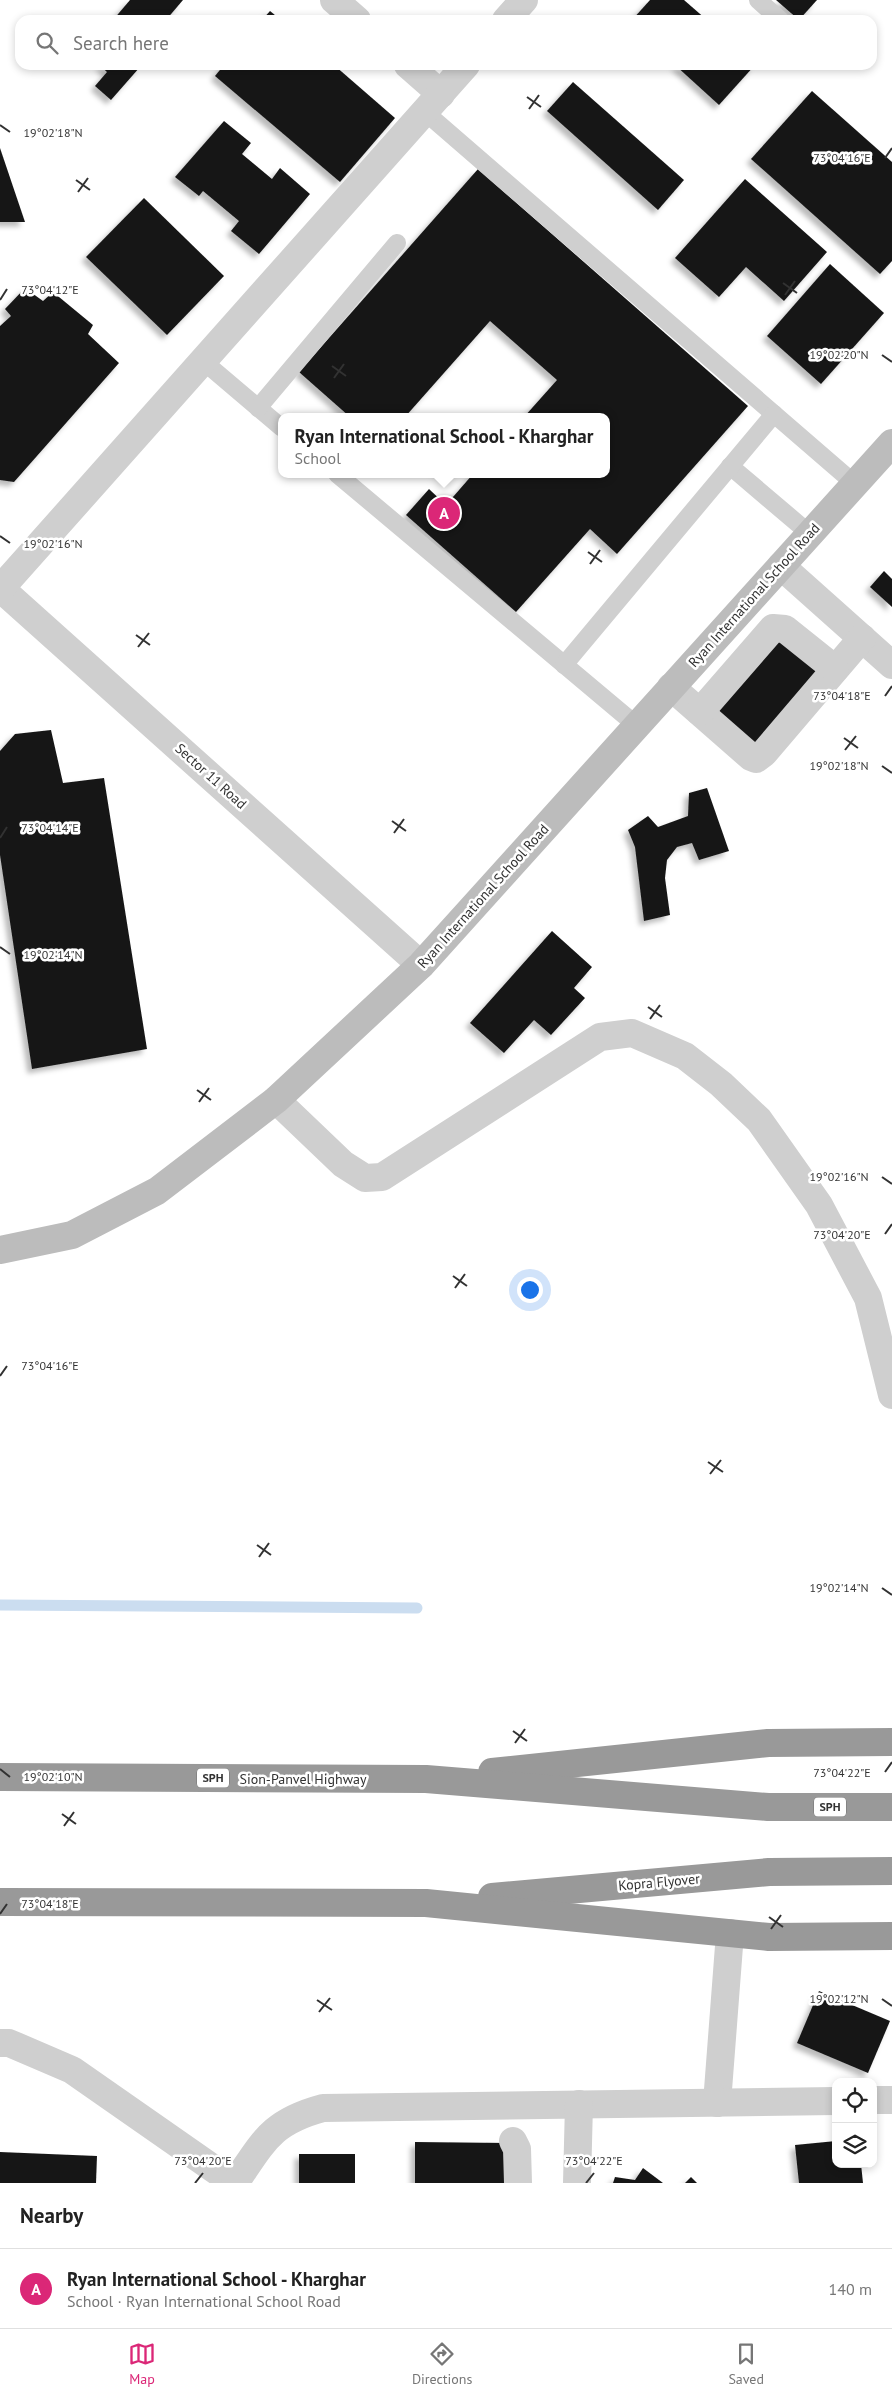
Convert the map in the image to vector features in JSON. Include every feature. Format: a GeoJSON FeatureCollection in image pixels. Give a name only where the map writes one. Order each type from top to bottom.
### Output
{"type":"FeatureCollection","features":[{"type":"Feature","properties":{"kind":"highway"},"geometry":{"type":"LineString","coordinates":[[426,1779],[768,1742],[892,1742]]}},
{"type":"Feature","properties":{"kind":"highway","name":"Sion-Panvel Highway"},"geometry":{"type":"LineString","coordinates":[[0,1777],[426,1779]]}},
{"type":"Feature","properties":{"kind":"highway","name":"SPH"},"geometry":{"type":"LineString","coordinates":[[426,1779],[768,1807],[892,1806]]}},
{"type":"Feature","properties":{"kind":"highway","name":"Kopra Flyover"},"geometry":{"type":"LineString","coordinates":[[426,1903],[769,1872],[892,1871]]}},
{"type":"Feature","properties":{"kind":"highway"},"geometry":{"type":"LineString","coordinates":[[0,1902],[426,1903],[769,1937],[892,1936]]}},
{"type":"Feature","properties":{"kind":"street"},"geometry":{"type":"LineString","coordinates":[[334,0],[351,15]]}},
{"type":"Feature","properties":{"kind":"street"},"geometry":{"type":"LineString","coordinates":[[510,15],[524,0]]}},
{"type":"Feature","properties":{"kind":"street"},"geometry":{"type":"LineString","coordinates":[[411,70],[433,103]]}},
{"type":"Feature","properties":{"kind":"street"},"geometry":{"type":"LineString","coordinates":[[0,588],[462,70]]}},
{"type":"Feature","properties":{"kind":"street","name":"Ryan International School Road"},"geometry":{"type":"LineString","coordinates":[[0,1250],[72,1235],[157,1191],[276,1100],[421,965],[892,443]]}},
{"type":"Feature","properties":{"kind":"street"},"geometry":{"type":"LineString","coordinates":[[781,566],[892,665]]}},
{"type":"Feature","properties":{"kind":"street","name":"Sector 11 Road"},"geometry":{"type":"LineString","coordinates":[[0,588],[421,965]]}},
{"type":"Feature","properties":{"kind":"street"},"geometry":{"type":"LineString","coordinates":[[700,712],[773,628],[786,628],[835,669]]}},
{"type":"Feature","properties":{"kind":"street"},"geometry":{"type":"LineString","coordinates":[[671,687],[750,757],[756,759],[764,753],[862,638]]}},
{"type":"Feature","properties":{"kind":"street"},"geometry":{"type":"LineString","coordinates":[[276,1100],[343,1164],[365,1178],[382,1177],[600,1037],[632,1033],[685,1056],[722,1084],[759,1120],[819,1205],[868,1298],[892,1394]]}},
{"type":"Feature","properties":{"kind":"street"},"geometry":{"type":"LineString","coordinates":[[717,2102],[730,1933]]}},
{"type":"Feature","properties":{"kind":"street"},"geometry":{"type":"LineString","coordinates":[[0,2043],[9,2044],[72,2070],[234,2183],[272,2131],[298,2115],[323,2108],[832,2101]]}},
{"type":"Feature","properties":{"kind":"street"},"geometry":{"type":"LineString","coordinates":[[877,2100],[892,2100]]}},
{"type":"Feature","properties":{"kind":"street"},"geometry":{"type":"LineString","coordinates":[[577,2183],[579,2104]]}},
{"type":"Feature","properties":{"kind":"street"},"geometry":{"type":"LineString","coordinates":[[513,2141],[517,2149],[518,2183]]}},
{"type":"Feature","properties":{"kind":"lane"},"geometry":{"type":"LineString","coordinates":[[758,0],[774,15]]}},
{"type":"Feature","properties":{"kind":"lane"},"geometry":{"type":"LineString","coordinates":[[433,103],[774,414],[855,484]]}},
{"type":"Feature","properties":{"kind":"lane"},"geometry":{"type":"LineString","coordinates":[[258,408],[397,243]]}},
{"type":"Feature","properties":{"kind":"lane"},"geometry":{"type":"LineString","coordinates":[[203,361],[278,425]]}},
{"type":"Feature","properties":{"kind":"lane"},"geometry":{"type":"LineString","coordinates":[[564,665],[774,414]]}},
{"type":"Feature","properties":{"kind":"lane"},"geometry":{"type":"LineString","coordinates":[[730,466],[810,534]]}},
{"type":"Feature","properties":{"kind":"lane"},"geometry":{"type":"LineString","coordinates":[[342,478],[636,725]]}},
{"type":"Feature","properties":{"kind":"building"},"geometry":{"type":"Polygon","coordinates":[[[130,0],[183,0],[170,15],[117,15],[130,0]]]}},
{"type":"Feature","properties":{"kind":"building"},"geometry":{"type":"Polygon","coordinates":[[[650,0],[684,0],[701,15],[636,15],[650,0]]]}},
{"type":"Feature","properties":{"kind":"building"},"geometry":{"type":"Polygon","coordinates":[[[776,0],[817,0],[804,15],[793,15],[776,0]]]}},
{"type":"Feature","properties":{"kind":"building"},"geometry":{"type":"Polygon","coordinates":[[[270,11],[275,15],[266,15],[270,11]]]}},
{"type":"Feature","properties":{"kind":"building"},"geometry":{"type":"Polygon","coordinates":[[[105,70],[137,70],[111,100],[95,86],[107,72],[105,70]]]}},
{"type":"Feature","properties":{"kind":"building"},"geometry":{"type":"Polygon","coordinates":[[[220,70],[340,70],[395,118],[340,182],[215,76],[220,70]]]}},
{"type":"Feature","properties":{"kind":"building"},"geometry":{"type":"Polygon","coordinates":[[[680,70],[750,70],[719,105],[680,70]]]}},
{"type":"Feature","properties":{"kind":"building"},"geometry":{"type":"Polygon","coordinates":[[[573,82],[684,180],[658,210],[547,111],[573,82]]]}},
{"type":"Feature","properties":{"kind":"building"},"geometry":{"type":"Polygon","coordinates":[[[812,91],[892,162],[892,261],[880,274],[751,159],[812,91]]]}},
{"type":"Feature","properties":{"kind":"building"},"geometry":{"type":"Polygon","coordinates":[[[224,121],[251,143],[242,154],[272,179],[280,168],[310,194],[259,254],[231,231],[239,221],[203,191],[199,196],[175,177],[224,121]]]}},
{"type":"Feature","properties":{"kind":"building"},"geometry":{"type":"Polygon","coordinates":[[[0,148],[25,222],[0,222],[0,148]]]}},
{"type":"Feature","properties":{"kind":"building"},"geometry":{"type":"Polygon","coordinates":[[[478,169],[748,406],[617,554],[590,529],[516,612],[406,515],[429,489],[446,505],[470,478],[610,478],[610,413],[528,413],[557,380],[490,321],[409,413],[345,413],[299,372],[478,169]]]}},
{"type":"Feature","properties":{"kind":"building"},"geometry":{"type":"Polygon","coordinates":[[[745,179],[827,252],[784,301],[746,267],[719,297],[675,258],[745,179]]]}},
{"type":"Feature","properties":{"kind":"building"},"geometry":{"type":"Polygon","coordinates":[[[144,198],[224,276],[167,335],[86,257],[144,198]]]}},
{"type":"Feature","properties":{"kind":"building"},"geometry":{"type":"Polygon","coordinates":[[[830,264],[884,313],[821,384],[767,336],[830,264]]]}},
{"type":"Feature","properties":{"kind":"building"},"geometry":{"type":"Polygon","coordinates":[[[25,288],[43,301],[53,292],[93,325],[88,334],[119,363],[14,482],[0,480],[0,326],[11,316],[5,309],[25,288]]]}},
{"type":"Feature","properties":{"kind":"building"},"geometry":{"type":"Polygon","coordinates":[[[884,571],[892,579],[892,607],[870,587],[884,571]]]}},
{"type":"Feature","properties":{"kind":"building"},"geometry":{"type":"Polygon","coordinates":[[[773,635],[826,667],[755,756],[705,713],[773,635]]]}},
{"type":"Feature","properties":{"kind":"building"},"geometry":{"type":"Polygon","coordinates":[[[51,730],[63,783],[104,778],[147,1049],[32,1069],[0,855],[0,751],[15,734],[51,730]]]}},
{"type":"Feature","properties":{"kind":"building"},"geometry":{"type":"Polygon","coordinates":[[[707,788],[729,851],[699,860],[692,843],[677,847],[667,860],[665,878],[670,915],[644,921],[635,847],[628,830],[648,816],[658,827],[688,816],[689,793],[707,788]]]}},
{"type":"Feature","properties":{"kind":"building"},"geometry":{"type":"Polygon","coordinates":[[[552,931],[592,967],[574,988],[585,998],[551,1035],[534,1020],[504,1053],[470,1023],[552,931]]]}},
{"type":"Feature","properties":{"kind":"building"},"geometry":{"type":"Polygon","coordinates":[[[819,1991],[890,2021],[868,2073],[797,2043],[819,1991]]]}},
{"type":"Feature","properties":{"kind":"building"},"geometry":{"type":"Polygon","coordinates":[[[832,2141],[832,2168],[861,2168],[863,2183],[799,2183],[795,2145],[832,2141]]]}},
{"type":"Feature","properties":{"kind":"building"},"geometry":{"type":"Polygon","coordinates":[[[415,2142],[508,2143],[515,2183],[415,2183],[415,2142]]]}},
{"type":"Feature","properties":{"kind":"building"},"geometry":{"type":"Polygon","coordinates":[[[0,2152],[97,2156],[96,2183],[0,2183],[0,2152]]]}},
{"type":"Feature","properties":{"kind":"building"},"geometry":{"type":"Polygon","coordinates":[[[299,2154],[355,2154],[355,2183],[299,2183],[299,2154]]]}},
{"type":"Feature","properties":{"kind":"building"},"geometry":{"type":"Polygon","coordinates":[[[643,2168],[663,2183],[613,2183],[615,2177],[635,2180],[643,2168]]]}},
{"type":"Feature","properties":{"kind":"building"},"geometry":{"type":"Polygon","coordinates":[[[691,2177],[697,2183],[685,2183],[691,2177]]]}},
{"type":"Feature","properties":{"kind":"waterway"},"geometry":{"type":"LineString","coordinates":[[0,1605],[417,1608]]}},
{"type":"Feature","properties":{"kind":"place","name":"Ryan International School - Kharghar"},"geometry":{"type":"Point","coordinates":[444,513]}}]}
